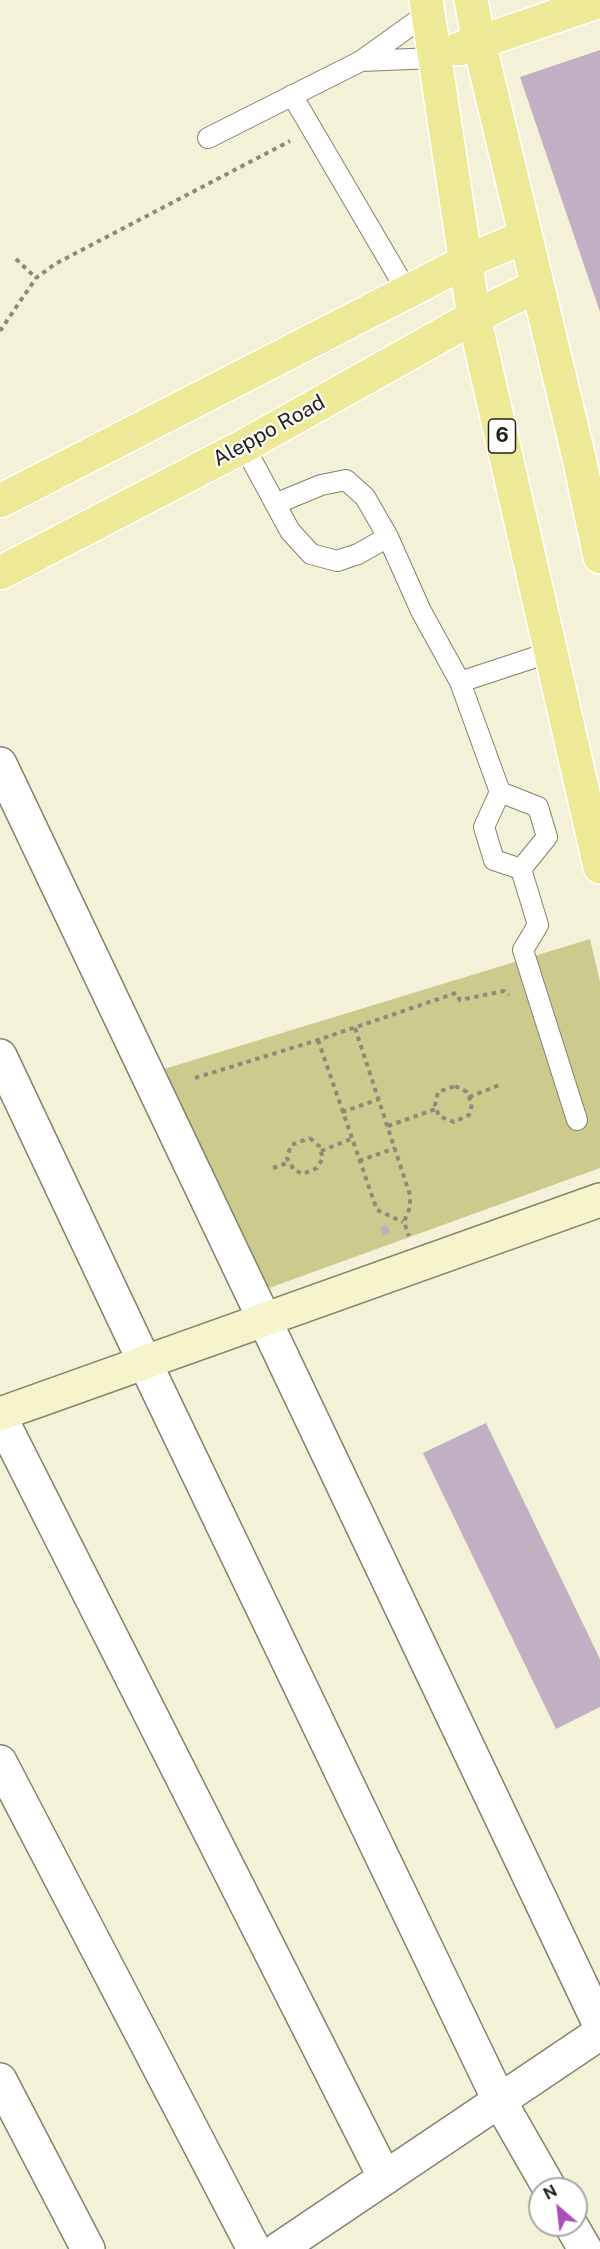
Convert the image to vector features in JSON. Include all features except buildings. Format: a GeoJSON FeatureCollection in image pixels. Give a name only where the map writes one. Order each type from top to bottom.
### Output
{"type":"FeatureCollection","features":[{"type":"Feature","properties":{"kind":"main road"},"geometry":{"type":"LineString","coordinates":[[427,6],[463,0]]}},
{"type":"Feature","properties":{"kind":"main road"},"geometry":{"type":"LineString","coordinates":[[471,0],[478,42],[524,237],[589,455],[600,557]]}},
{"type":"Feature","properties":{"kind":"main road"},"geometry":{"type":"LineString","coordinates":[[435,58],[600,1]]}},
{"type":"Feature","properties":{"kind":"main road","name":"6"},"geometry":{"type":"LineString","coordinates":[[427,6],[474,316],[600,867]]}},
{"type":"Feature","properties":{"kind":"main road"},"geometry":{"type":"LineString","coordinates":[[0,501],[465,262],[524,237]]}},
{"type":"Feature","properties":{"kind":"main road","name":"Aleppo Road"},"geometry":{"type":"LineString","coordinates":[[0,573],[244,446],[474,316],[537,286]]}},
{"type":"Feature","properties":{"kind":"street"},"geometry":{"type":"LineString","coordinates":[[0,764],[600,2025]]}},
{"type":"Feature","properties":{"kind":"street"},"geometry":{"type":"LineString","coordinates":[[0,1056],[499,2100],[543,2177]]}},
{"type":"Feature","properties":{"kind":"street"},"geometry":{"type":"LineString","coordinates":[[385,2178],[0,1416],[600,1200]]}},
{"type":"Feature","properties":{"kind":"street"},"geometry":{"type":"LineString","coordinates":[[0,1762],[254,2249]]}},
{"type":"Feature","properties":{"kind":"street"},"geometry":{"type":"LineString","coordinates":[[279,2249],[600,2033]]}},
{"type":"Feature","properties":{"kind":"street"},"geometry":{"type":"LineString","coordinates":[[0,2080],[88,2249]]}},
{"type":"Feature","properties":{"kind":"lane"},"geometry":{"type":"LineString","coordinates":[[208,138],[361,61],[427,6]]}},
{"type":"Feature","properties":{"kind":"lane"},"geometry":{"type":"LineString","coordinates":[[361,61],[435,58]]}},
{"type":"Feature","properties":{"kind":"lane"},"geometry":{"type":"LineString","coordinates":[[292,94],[408,292]]}},
{"type":"Feature","properties":{"kind":"lane"},"geometry":{"type":"LineString","coordinates":[[244,446],[290,531],[310,554],[337,561],[358,554],[388,537]]}},
{"type":"Feature","properties":{"kind":"lane"},"geometry":{"type":"LineString","coordinates":[[275,504],[321,485],[346,480],[365,496],[388,537],[421,611],[460,682],[500,792],[484,827],[494,860],[521,869]]}},
{"type":"Feature","properties":{"kind":"lane"},"geometry":{"type":"LineString","coordinates":[[460,682],[551,652]]}},
{"type":"Feature","properties":{"kind":"lane"},"geometry":{"type":"LineString","coordinates":[[500,792],[538,807],[547,837],[521,869]]}},
{"type":"Feature","properties":{"kind":"lane"},"geometry":{"type":"LineString","coordinates":[[521,869],[537,925],[523,951],[577,1120]]}},
{"type":"Feature","properties":{"kind":"path"},"geometry":{"type":"LineString","coordinates":[[0,331],[36,278],[55,264],[312,130]]}},
{"type":"Feature","properties":{"kind":"path"},"geometry":{"type":"LineString","coordinates":[[16,259],[36,278]]}},
{"type":"Feature","properties":{"kind":"path"},"geometry":{"type":"LineString","coordinates":[[195,1078],[356,1028],[456,993],[460,1000],[504,991],[512,997],[535,989]]}},
{"type":"Feature","properties":{"kind":"path"},"geometry":{"type":"LineString","coordinates":[[356,1028],[410,1195],[410,1207],[404,1222],[419,1264]]}},
{"type":"Feature","properties":{"kind":"path"},"geometry":{"type":"LineString","coordinates":[[318,1040],[376,1210],[404,1222]]}},
{"type":"Feature","properties":{"kind":"path"},"geometry":{"type":"LineString","coordinates":[[469,1097],[502,1084]]}},
{"type":"Feature","properties":{"kind":"path"},"geometry":{"type":"LineString","coordinates":[[455,1086],[467,1092],[472,1104],[469,1115],[454,1122],[439,1116],[436,1109],[438,1092],[455,1086]]}},
{"type":"Feature","properties":{"kind":"path"},"geometry":{"type":"LineString","coordinates":[[342,1112],[379,1099]]}},
{"type":"Feature","properties":{"kind":"path"},"geometry":{"type":"LineString","coordinates":[[388,1126],[436,1109]]}},
{"type":"Feature","properties":{"kind":"path"},"geometry":{"type":"LineString","coordinates":[[310,1138],[321,1151],[323,1158],[317,1168],[303,1174],[294,1170],[287,1158],[291,1145],[310,1138]]}},
{"type":"Feature","properties":{"kind":"path"},"geometry":{"type":"LineString","coordinates":[[321,1151],[351,1139]]}},
{"type":"Feature","properties":{"kind":"path"},"geometry":{"type":"LineString","coordinates":[[359,1161],[395,1148]]}},
{"type":"Feature","properties":{"kind":"path"},"geometry":{"type":"LineString","coordinates":[[273,1168],[290,1162]]}},
{"type":"Feature","properties":{"kind":"shaded area"},"geometry":{"type":"Polygon","coordinates":[[[590,939],[600,982],[600,1168],[269,1288],[164,1069],[590,939]]]}}]}
